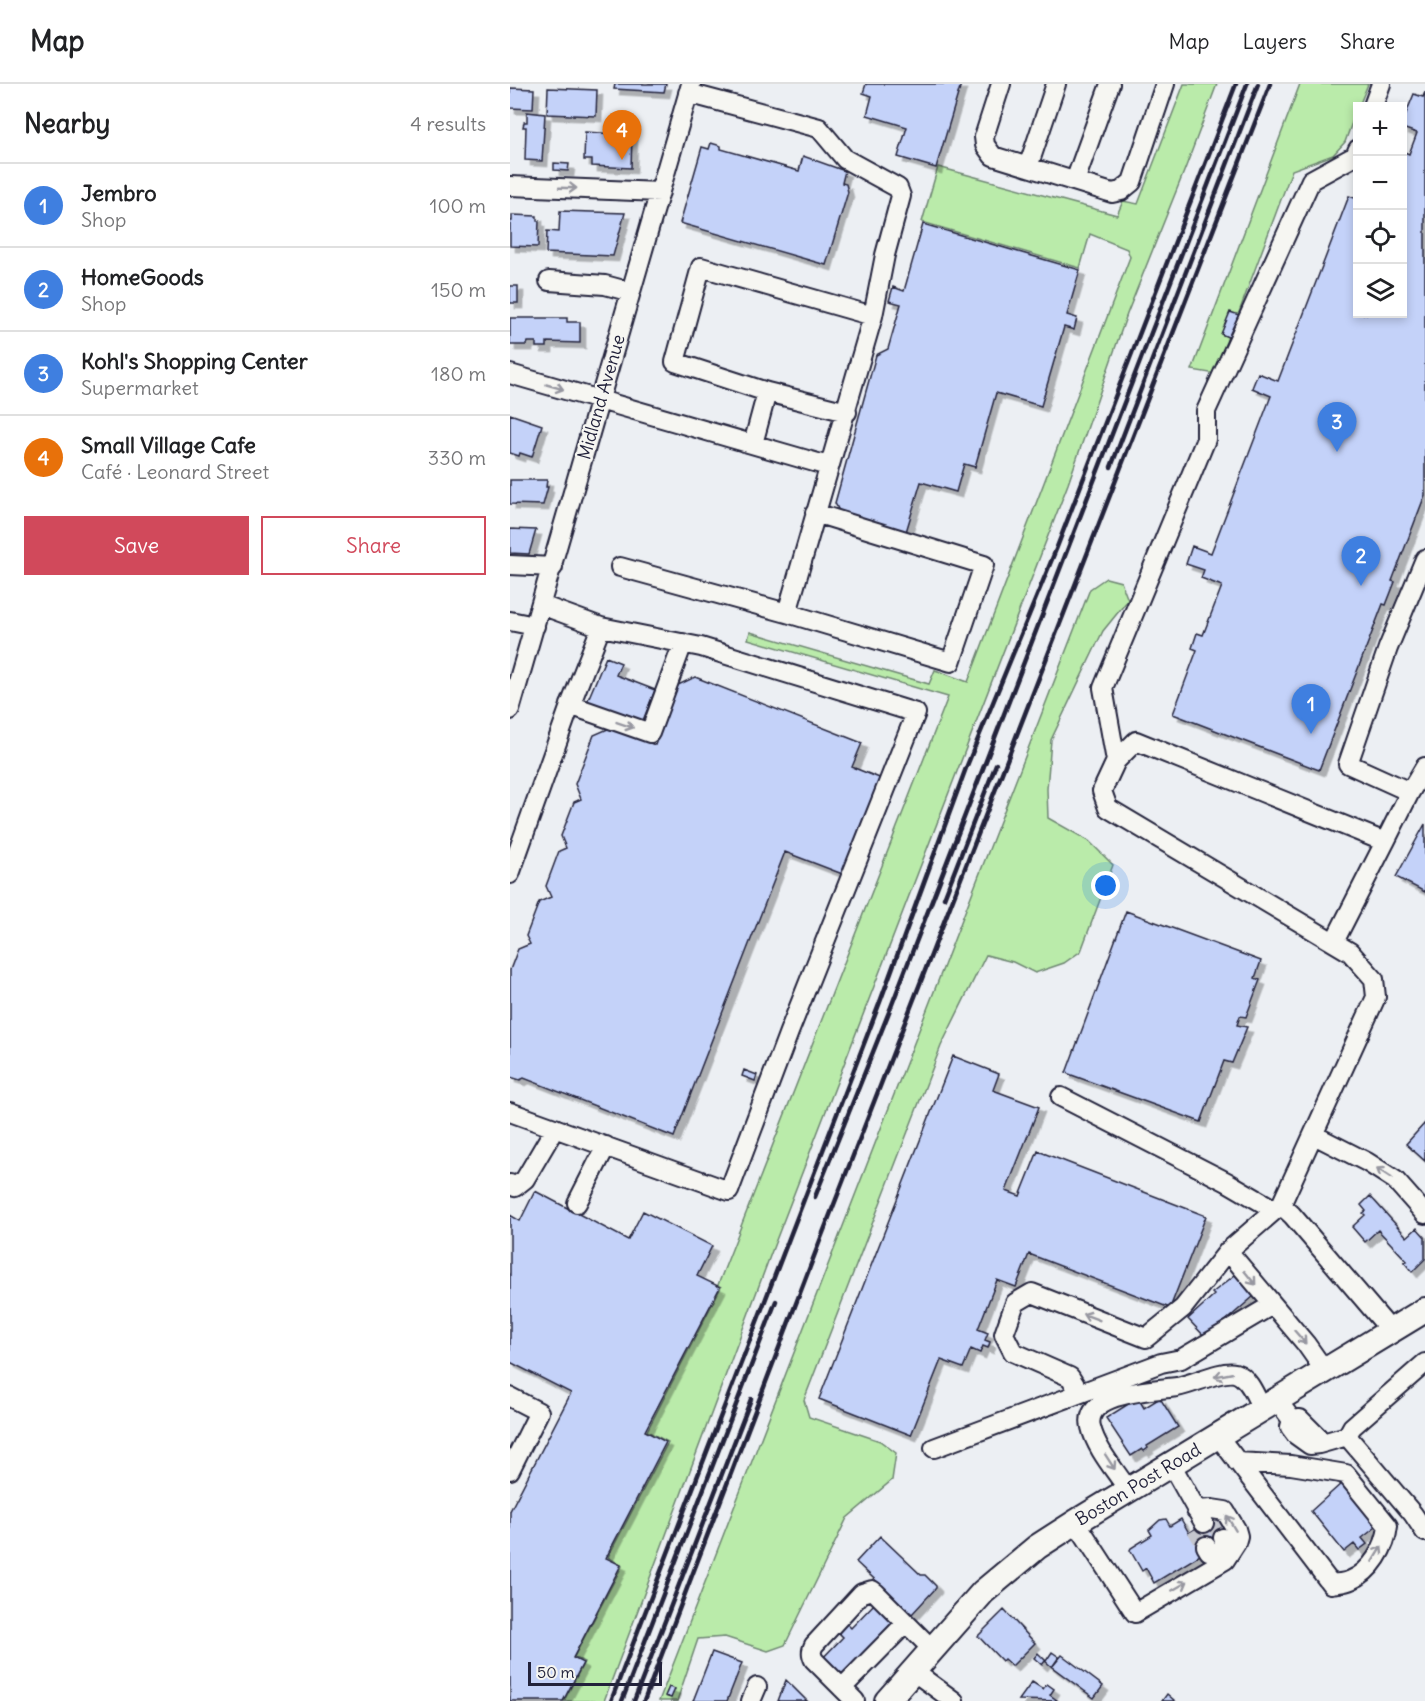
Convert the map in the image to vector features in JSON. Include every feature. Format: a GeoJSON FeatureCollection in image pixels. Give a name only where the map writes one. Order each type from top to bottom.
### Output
{"type":"FeatureCollection","features":[{"type":"Feature","properties":{"kind":"main road","name":"Boston Post Road"},"geometry":{"type":"LineString","coordinates":[[887,1701],[983,1592],[1007,1570],[1076,1522],[1425,1310]]}},
{"type":"Feature","properties":{"kind":"street"},"geometry":{"type":"LineString","coordinates":[[1001,84],[984,136],[985,145],[993,156],[1112,193],[1121,191],[1131,182],[1165,84]]}},
{"type":"Feature","properties":{"kind":"street"},"geometry":{"type":"LineString","coordinates":[[1028,167],[1056,84]]}},
{"type":"Feature","properties":{"kind":"street"},"geometry":{"type":"LineString","coordinates":[[1075,182],[1110,84]]}},
{"type":"Feature","properties":{"kind":"street"},"geometry":{"type":"LineString","coordinates":[[1374,102],[1381,84]]}},
{"type":"Feature","properties":{"kind":"street"},"geometry":{"type":"LineString","coordinates":[[690,89],[819,128],[845,159],[898,188],[901,196],[885,255],[873,316],[847,412],[828,466],[787,613]]}},
{"type":"Feature","properties":{"kind":"street","name":"Midland Avenue"},"geometry":{"type":"LineString","coordinates":[[510,710],[690,89]]}},
{"type":"Feature","properties":{"kind":"street"},"geometry":{"type":"LineString","coordinates":[[1116,761],[1103,688],[1206,439],[1206,411],[1311,180],[1355,156]]}},
{"type":"Feature","properties":{"kind":"street"},"geometry":{"type":"LineString","coordinates":[[510,186],[660,192]]}},
{"type":"Feature","properties":{"kind":"street"},"geometry":{"type":"LineString","coordinates":[[847,412],[767,392],[675,362],[701,267],[873,316]]}},
{"type":"Feature","properties":{"kind":"street"},"geometry":{"type":"LineString","coordinates":[[549,281],[605,285],[631,292]]}},
{"type":"Feature","properties":{"kind":"street"},"geometry":{"type":"LineString","coordinates":[[510,374],[828,466]]}},
{"type":"Feature","properties":{"kind":"street"},"geometry":{"type":"LineString","coordinates":[[753,444],[767,392]]}},
{"type":"Feature","properties":{"kind":"street"},"geometry":{"type":"LineString","coordinates":[[620,567],[787,613],[951,662],[984,564],[815,513]]}},
{"type":"Feature","properties":{"kind":"street"},"geometry":{"type":"LineString","coordinates":[[1410,792],[1348,764],[1388,648],[1425,559]]}},
{"type":"Feature","properties":{"kind":"street"},"geometry":{"type":"LineString","coordinates":[[510,565],[553,567]]}},
{"type":"Feature","properties":{"kind":"street"},"geometry":{"type":"LineString","coordinates":[[510,1112],[729,1191],[789,1032],[916,713],[701,647],[601,627],[542,605]]}},
{"type":"Feature","properties":{"kind":"street"},"geometry":{"type":"LineString","coordinates":[[510,621],[535,626]]}},
{"type":"Feature","properties":{"kind":"street"},"geometry":{"type":"LineString","coordinates":[[510,874],[570,705],[601,627]]}},
{"type":"Feature","properties":{"kind":"street"},"geometry":{"type":"LineString","coordinates":[[570,705],[650,733],[683,643]]}},
{"type":"Feature","properties":{"kind":"street"},"geometry":{"type":"LineString","coordinates":[[1146,1338],[1183,1308],[1228,1251],[1278,1208],[1314,1135],[1376,997],[1374,979],[1350,952],[1108,808],[1102,791],[1116,761],[1136,741],[1385,842]]}},
{"type":"Feature","properties":{"kind":"street"},"geometry":{"type":"LineString","coordinates":[[1334,942],[1425,767]]}},
{"type":"Feature","properties":{"kind":"street"},"geometry":{"type":"LineString","coordinates":[[1060,1097],[1292,1215],[1391,1331]]}},
{"type":"Feature","properties":{"kind":"street"},"geometry":{"type":"LineString","coordinates":[[510,1184],[515,1187],[525,1179],[555,1128]]}},
{"type":"Feature","properties":{"kind":"street"},"geometry":{"type":"LineString","coordinates":[[1314,1135],[1367,1162],[1395,1180],[1425,1214]]}},
{"type":"Feature","properties":{"kind":"street"},"geometry":{"type":"LineString","coordinates":[[577,1203],[606,1146]]}},
{"type":"Feature","properties":{"kind":"street"},"geometry":{"type":"LineString","coordinates":[[1228,1251],[1306,1344],[1325,1371]]}},
{"type":"Feature","properties":{"kind":"street"},"geometry":{"type":"LineString","coordinates":[[1080,1394],[1070,1377],[1013,1352],[1004,1334],[1015,1304],[1032,1293],[1146,1338]]}},
{"type":"Feature","properties":{"kind":"street"},"geometry":{"type":"LineString","coordinates":[[934,1448],[1149,1368],[1181,1359],[1272,1305]]}},
{"type":"Feature","properties":{"kind":"street"},"geometry":{"type":"LineString","coordinates":[[1146,1338],[1149,1368]]}},
{"type":"Feature","properties":{"kind":"street"},"geometry":{"type":"LineString","coordinates":[[1128,1490],[1095,1438],[1090,1424],[1091,1415],[1098,1406],[1135,1390],[1186,1385],[1227,1372],[1237,1373],[1269,1404],[1292,1420],[1290,1427],[1296,1435],[1310,1445],[1347,1436],[1352,1427],[1425,1363]]}},
{"type":"Feature","properties":{"kind":"street"},"geometry":{"type":"LineString","coordinates":[[510,1397],[539,1412],[510,1470]]}},
{"type":"Feature","properties":{"kind":"street"},"geometry":{"type":"LineString","coordinates":[[1218,1436],[1237,1462],[1331,1584],[1350,1581],[1368,1569],[1387,1538],[1388,1526],[1346,1474],[1291,1465],[1237,1462]]}},
{"type":"Feature","properties":{"kind":"street"},"geometry":{"type":"LineString","coordinates":[[1347,1436],[1413,1514],[1425,1532]]}},
{"type":"Feature","properties":{"kind":"street"},"geometry":{"type":"LineString","coordinates":[[1076,1522],[1135,1613],[1218,1548],[1236,1543],[1236,1529],[1225,1511],[1212,1509],[1202,1520],[1171,1464]]}},
{"type":"Feature","properties":{"kind":"street"},"geometry":{"type":"LineString","coordinates":[[906,1623],[848,1695],[811,1655],[812,1649],[862,1593],[872,1590],[876,1593],[906,1623],[932,1649]]}},
{"type":"Feature","properties":{"kind":"street"},"geometry":{"type":"LineString","coordinates":[[913,1671],[954,1701]]}},
{"type":"Feature","properties":{"kind":"green space"},"geometry":{"type":"Polygon","coordinates":[[[1184,84],[1217,84],[1127,314],[1068,484],[773,1248],[604,1701],[564,1701],[584,1662],[574,1657],[622,1566],[608,1557],[668,1442],[647,1431],[721,1287],[718,1285],[948,697],[748,639],[750,632],[929,684],[935,670],[968,682],[1130,257],[1127,249],[1090,234],[1080,268],[922,222],[938,167],[1117,215],[1123,201],[1138,204],[1184,84]]]}},
{"type":"Feature","properties":{"kind":"green space"},"geometry":{"type":"Polygon","coordinates":[[[1300,84],[1368,84],[1361,102],[1353,102],[1353,120],[1345,142],[1333,155],[1292,170],[1216,374],[1192,370],[1300,84]]]}},
{"type":"Feature","properties":{"kind":"green space"},"geometry":{"type":"Polygon","coordinates":[[[1106,578],[1121,582],[1128,600],[1103,631],[1051,740],[1047,789],[1048,818],[1089,841],[1113,865],[1081,951],[1064,963],[1035,973],[1013,962],[986,955],[941,1046],[804,1400],[809,1417],[880,1441],[896,1453],[892,1480],[847,1518],[785,1645],[768,1651],[725,1637],[698,1639],[677,1701],[659,1701],[1090,589],[1106,578]]]}},
{"type":"Feature","properties":{"kind":"building"},"geometry":{"type":"Polygon","coordinates":[[[615,84],[666,84],[664,92],[614,89],[615,84]]]}},
{"type":"Feature","properties":{"kind":"building"},"geometry":{"type":"Polygon","coordinates":[[[866,84],[961,84],[936,168],[898,157],[907,127],[867,115],[872,96],[863,93],[866,84]]]}},
{"type":"Feature","properties":{"kind":"building"},"geometry":{"type":"Polygon","coordinates":[[[510,88],[534,89],[533,109],[510,108],[510,88]]]}},
{"type":"Feature","properties":{"kind":"building"},"geometry":{"type":"Polygon","coordinates":[[[548,88],[597,90],[596,116],[547,114],[548,88]]]}},
{"type":"Feature","properties":{"kind":"building"},"geometry":{"type":"Polygon","coordinates":[[[1425,92],[1425,495],[1392,581],[1395,582],[1386,605],[1383,604],[1319,770],[1173,714],[1197,650],[1192,648],[1197,633],[1203,635],[1222,586],[1201,578],[1204,570],[1186,564],[1192,546],[1211,553],[1271,396],[1252,388],[1258,373],[1278,381],[1349,196],[1353,197],[1353,318],[1407,318],[1407,153],[1409,154],[1417,133],[1407,130],[1407,111],[1414,94],[1423,97],[1425,92]]]}},
{"type":"Feature","properties":{"kind":"building"},"geometry":{"type":"Polygon","coordinates":[[[527,112],[545,114],[542,161],[525,160],[526,127],[523,127],[524,122],[527,122],[527,112]]]}},
{"type":"Feature","properties":{"kind":"building"},"geometry":{"type":"Polygon","coordinates":[[[585,132],[632,135],[631,168],[592,166],[592,160],[584,160],[585,132]]]}},
{"type":"Feature","properties":{"kind":"building"},"geometry":{"type":"Polygon","coordinates":[[[711,143],[721,146],[721,149],[799,171],[803,156],[845,171],[842,183],[846,184],[848,192],[826,265],[680,223],[702,147],[709,149],[711,143]]]}},
{"type":"Feature","properties":{"kind":"building"},"geometry":{"type":"Polygon","coordinates":[[[554,163],[569,164],[568,171],[554,170],[554,163]]]}},
{"type":"Feature","properties":{"kind":"building"},"geometry":{"type":"Polygon","coordinates":[[[560,211],[625,213],[613,256],[546,253],[547,231],[559,232],[560,211]]]}},
{"type":"Feature","properties":{"kind":"building"},"geometry":{"type":"Polygon","coordinates":[[[512,215],[537,216],[537,221],[539,221],[538,247],[510,246],[512,215]]]}},
{"type":"Feature","properties":{"kind":"building"},"geometry":{"type":"Polygon","coordinates":[[[923,224],[1080,270],[1067,315],[1077,318],[1074,330],[1064,327],[1041,406],[996,393],[975,467],[964,464],[956,492],[921,482],[906,532],[840,513],[835,503],[876,355],[888,349],[901,304],[889,301],[893,287],[904,291],[923,224]]]}},
{"type":"Feature","properties":{"kind":"building"},"geometry":{"type":"Polygon","coordinates":[[[510,286],[518,286],[518,303],[510,303],[510,286]]]}},
{"type":"Feature","properties":{"kind":"building"},"geometry":{"type":"Polygon","coordinates":[[[1230,312],[1239,315],[1237,319],[1239,320],[1230,338],[1221,334],[1230,312]]]}},
{"type":"Feature","properties":{"kind":"building"},"geometry":{"type":"Polygon","coordinates":[[[510,318],[567,318],[567,322],[580,322],[580,343],[547,342],[547,347],[536,347],[536,342],[528,342],[527,345],[510,345],[510,318]]]}},
{"type":"Feature","properties":{"kind":"building"},"geometry":{"type":"Polygon","coordinates":[[[510,414],[542,425],[532,457],[510,453],[510,414]]]}},
{"type":"Feature","properties":{"kind":"building"},"geometry":{"type":"Polygon","coordinates":[[[510,480],[547,480],[546,487],[548,487],[543,505],[510,504],[510,480]]]}},
{"type":"Feature","properties":{"kind":"building"},"geometry":{"type":"Polygon","coordinates":[[[510,529],[536,530],[529,554],[510,553],[510,529]]]}},
{"type":"Feature","properties":{"kind":"building"},"geometry":{"type":"Polygon","coordinates":[[[606,657],[621,663],[616,675],[655,690],[642,723],[587,702],[606,657]]]}},
{"type":"Feature","properties":{"kind":"building"},"geometry":{"type":"Polygon","coordinates":[[[695,677],[862,743],[852,767],[882,779],[845,875],[785,852],[674,1137],[524,1078],[520,1080],[510,1077],[510,970],[518,949],[530,944],[526,936],[539,902],[551,897],[546,886],[559,851],[566,848],[561,836],[574,802],[581,799],[575,784],[594,735],[610,728],[655,745],[678,685],[695,677]]]}},
{"type":"Feature","properties":{"kind":"building"},"geometry":{"type":"Polygon","coordinates":[[[1425,824],[1425,892],[1396,877],[1425,824]]]}},
{"type":"Feature","properties":{"kind":"building"},"geometry":{"type":"Polygon","coordinates":[[[1126,911],[1261,961],[1255,978],[1260,980],[1246,1017],[1240,1016],[1237,1025],[1247,1027],[1232,1063],[1224,1061],[1201,1122],[1066,1073],[1126,911]]]}},
{"type":"Feature","properties":{"kind":"building"},"geometry":{"type":"Polygon","coordinates":[[[953,1056],[999,1074],[993,1090],[1039,1107],[1006,1191],[1020,1196],[1038,1151],[1206,1216],[1170,1308],[1029,1254],[1016,1287],[997,1280],[978,1329],[988,1333],[985,1340],[990,1342],[988,1348],[983,1346],[980,1353],[971,1349],[963,1368],[941,1360],[911,1435],[819,1399],[953,1056]]]}},
{"type":"Feature","properties":{"kind":"building"},"geometry":{"type":"Polygon","coordinates":[[[744,1070],[757,1075],[755,1081],[742,1076],[744,1070]]]}},
{"type":"Feature","properties":{"kind":"building"},"geometry":{"type":"Polygon","coordinates":[[[1425,1123],[1425,1161],[1406,1144],[1425,1123]]]}},
{"type":"Feature","properties":{"kind":"building"},"geometry":{"type":"Polygon","coordinates":[[[535,1191],[628,1240],[643,1211],[712,1246],[697,1276],[720,1287],[645,1431],[666,1442],[606,1558],[621,1565],[573,1658],[583,1663],[563,1701],[510,1701],[510,1511],[571,1393],[510,1362],[510,1215],[520,1221],[535,1191]]]}},
{"type":"Feature","properties":{"kind":"building"},"geometry":{"type":"Polygon","coordinates":[[[1370,1196],[1407,1237],[1417,1228],[1425,1237],[1425,1259],[1412,1272],[1404,1262],[1407,1261],[1378,1230],[1365,1242],[1352,1227],[1365,1215],[1363,1213],[1366,1211],[1361,1205],[1370,1196]]]}},
{"type":"Feature","properties":{"kind":"building"},"geometry":{"type":"Polygon","coordinates":[[[1235,1275],[1254,1296],[1206,1338],[1188,1319],[1214,1295],[1212,1293],[1235,1275]]]}},
{"type":"Feature","properties":{"kind":"building"},"geometry":{"type":"Polygon","coordinates":[[[1138,1398],[1144,1408],[1160,1398],[1178,1427],[1147,1446],[1148,1448],[1144,1451],[1142,1449],[1131,1456],[1106,1418],[1138,1398]]]}},
{"type":"Feature","properties":{"kind":"building"},"geometry":{"type":"Polygon","coordinates":[[[1342,1483],[1380,1524],[1362,1538],[1367,1544],[1359,1550],[1354,1544],[1344,1552],[1311,1511],[1342,1483]]]}},
{"type":"Feature","properties":{"kind":"building"},"geometry":{"type":"Polygon","coordinates":[[[1217,1514],[1229,1534],[1208,1546],[1202,1554],[1154,1583],[1146,1568],[1142,1571],[1130,1550],[1152,1535],[1149,1530],[1160,1520],[1166,1519],[1170,1526],[1181,1519],[1189,1533],[1217,1514]]]}},
{"type":"Feature","properties":{"kind":"building"},"geometry":{"type":"Polygon","coordinates":[[[880,1536],[936,1586],[912,1614],[856,1562],[880,1536]]]}},
{"type":"Feature","properties":{"kind":"building"},"geometry":{"type":"Polygon","coordinates":[[[876,1602],[895,1620],[838,1680],[819,1662],[843,1637],[835,1629],[843,1620],[851,1628],[876,1602]]]}},
{"type":"Feature","properties":{"kind":"building"},"geometry":{"type":"Polygon","coordinates":[[[1004,1610],[1035,1643],[1012,1666],[1004,1659],[1002,1661],[978,1636],[1004,1610]]]}},
{"type":"Feature","properties":{"kind":"building"},"geometry":{"type":"Polygon","coordinates":[[[712,1652],[742,1663],[727,1701],[693,1701],[712,1652]]]}},
{"type":"Feature","properties":{"kind":"building"},"geometry":{"type":"Polygon","coordinates":[[[1052,1652],[1059,1657],[1052,1667],[1045,1661],[1042,1665],[1034,1658],[1038,1653],[1046,1661],[1052,1652]]]}},
{"type":"Feature","properties":{"kind":"building"},"geometry":{"type":"Polygon","coordinates":[[[1062,1655],[1103,1686],[1094,1698],[1052,1667],[1062,1655]]]}},
{"type":"Feature","properties":{"kind":"building"},"geometry":{"type":"Polygon","coordinates":[[[786,1680],[807,1701],[778,1701],[786,1680]]]}},
{"type":"Feature","properties":{"kind":"building"},"geometry":{"type":"Polygon","coordinates":[[[1032,1682],[1043,1689],[1047,1684],[1054,1689],[1050,1695],[1058,1701],[1019,1700],[1032,1682]]]}},
{"type":"Feature","properties":{"kind":"building"},"geometry":{"type":"Polygon","coordinates":[[[669,1687],[675,1689],[671,1698],[665,1696],[669,1687]]]}},
{"type":"Feature","properties":{"kind":"building"},"geometry":{"type":"Polygon","coordinates":[[[1167,1694],[1175,1701],[1162,1701],[1167,1694]]]}},
{"type":"Feature","properties":{"kind":"tunnel"},"geometry":{"type":"LineString","coordinates":[[1212,1518],[1223,1538]]}},
{"type":"Feature","properties":{"kind":"tunnel"},"geometry":{"type":"LineString","coordinates":[[1196,1529],[1206,1546]]}},
{"type":"Feature","properties":{"kind":"railway"},"geometry":{"type":"LineString","coordinates":[[611,1701],[880,1002],[966,768],[1057,547],[1236,84]]}},
{"type":"Feature","properties":{"kind":"railway"},"geometry":{"type":"LineString","coordinates":[[815,1197],[891,1007],[1247,84]]}},
{"type":"Feature","properties":{"kind":"railway"},"geometry":{"type":"LineString","coordinates":[[1111,467],[1258,84]]}},
{"type":"Feature","properties":{"kind":"railway"},"geometry":{"type":"LineString","coordinates":[[644,1701],[821,1238],[1270,84]]}},
{"type":"Feature","properties":{"kind":"railway"},"geometry":{"type":"LineString","coordinates":[[944,898],[996,764]]}},
{"type":"Feature","properties":{"kind":"railway"},"geometry":{"type":"LineString","coordinates":[[622,1701],[776,1301]]}},
{"type":"Feature","properties":{"kind":"railway"},"geometry":{"type":"LineString","coordinates":[[634,1701],[751,1399]]}},
{"type":"Feature","properties":{"kind":"place","name":"Small Village Cafe"},"geometry":{"type":"Point","coordinates":[622,160]}},
{"type":"Feature","properties":{"kind":"place","name":"Kohl's Shopping Center"},"geometry":{"type":"Point","coordinates":[1337,452]}},
{"type":"Feature","properties":{"kind":"place","name":"HomeGoods"},"geometry":{"type":"Point","coordinates":[1361,586]}},
{"type":"Feature","properties":{"kind":"place","name":"Jembro"},"geometry":{"type":"Point","coordinates":[1311,734]}}]}
